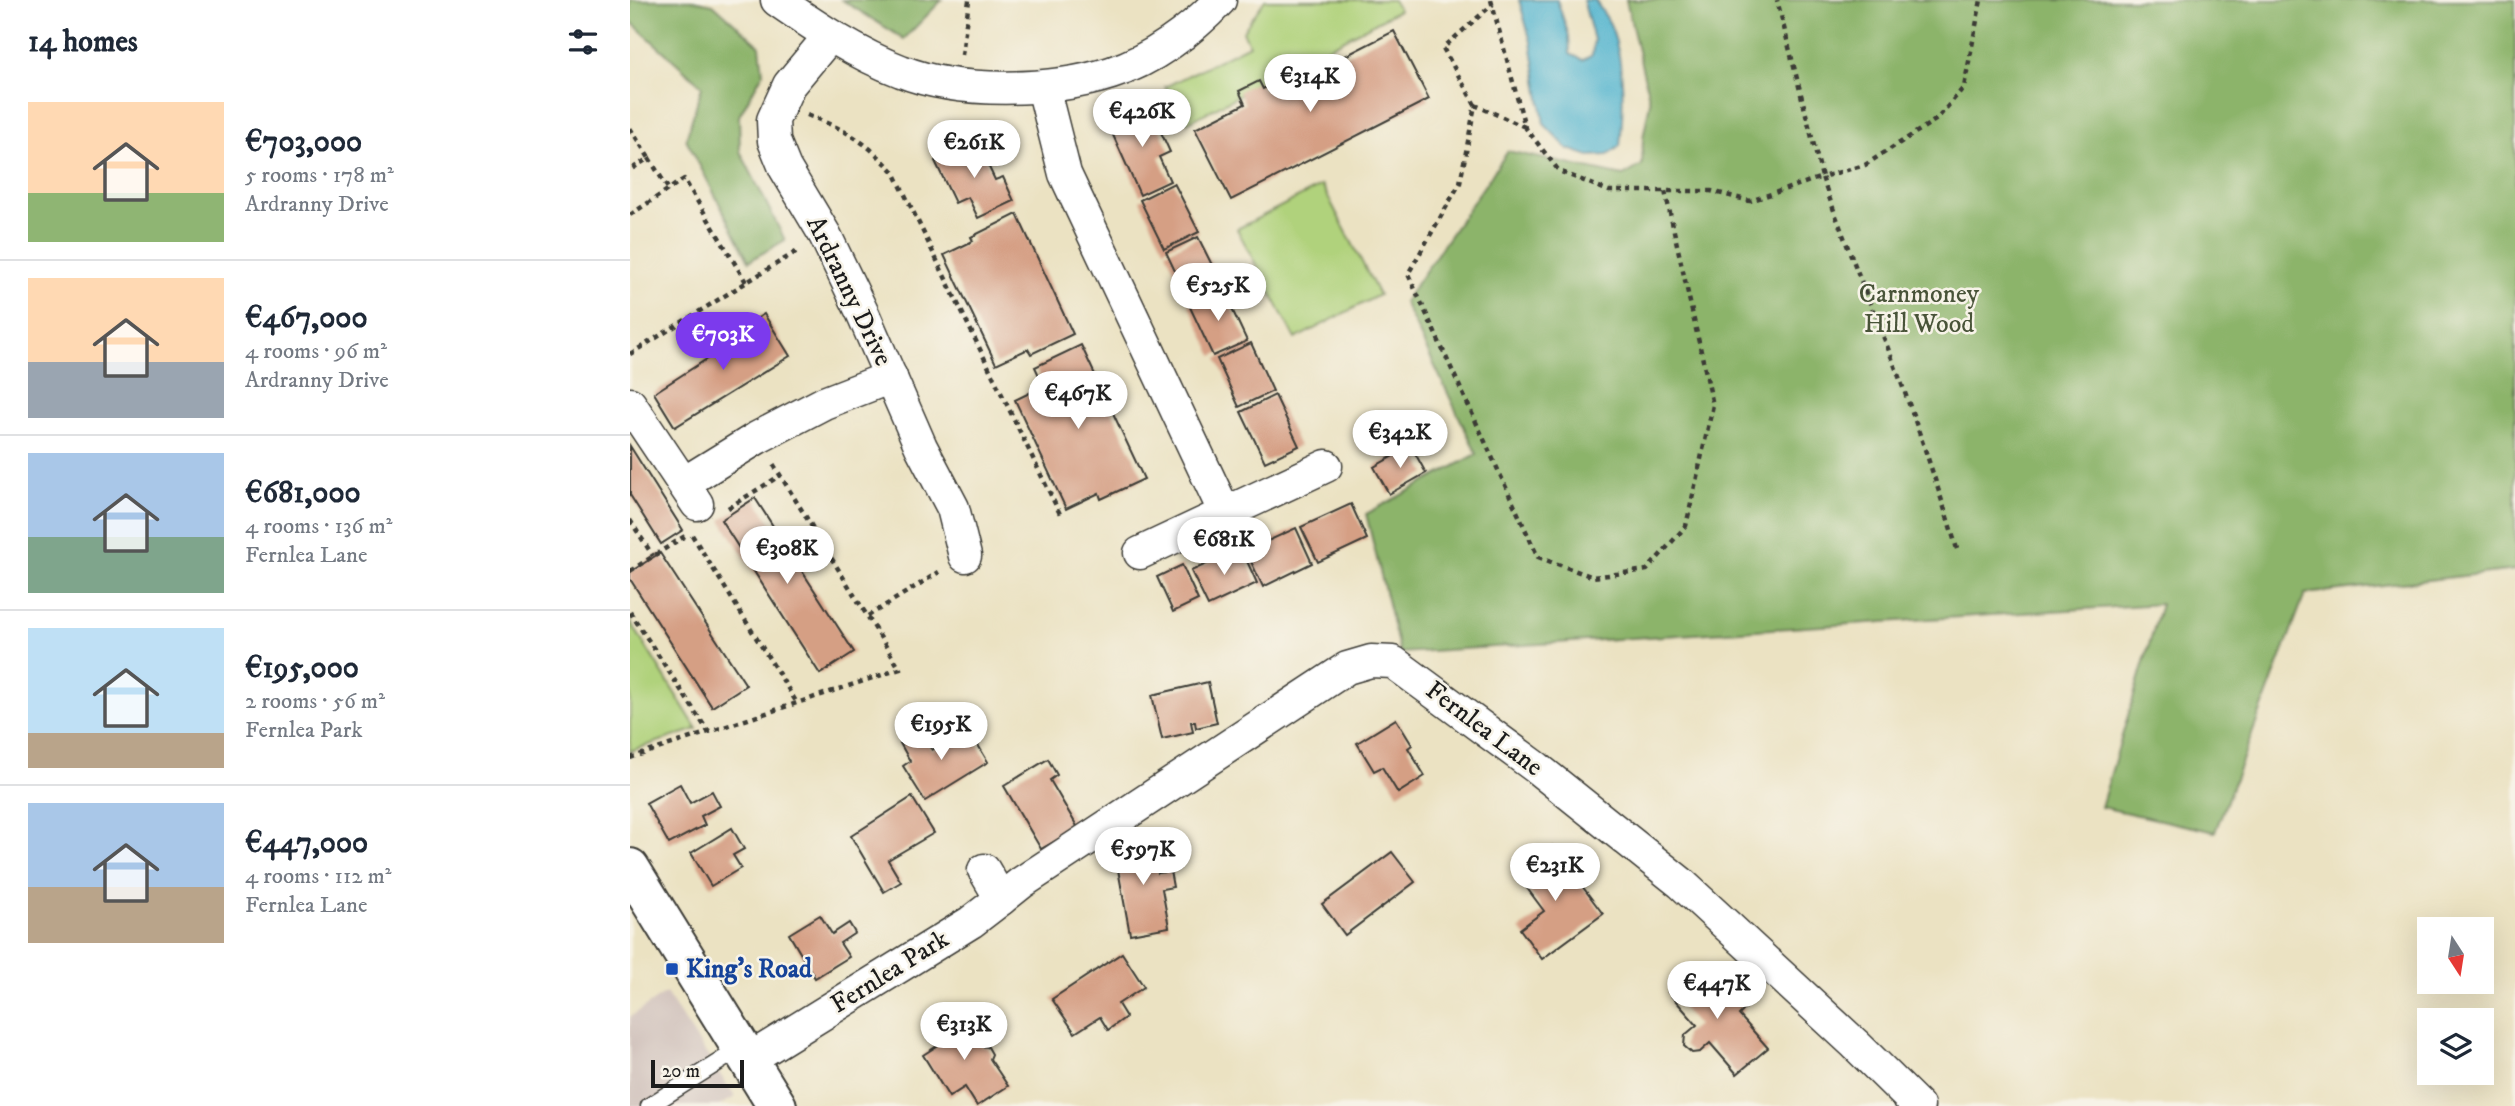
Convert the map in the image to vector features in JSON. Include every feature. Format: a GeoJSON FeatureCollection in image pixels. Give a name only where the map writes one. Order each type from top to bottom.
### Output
{"type":"FeatureCollection","features":[{"type":"Feature","properties":{"kind":"main road"},"geometry":{"type":"LineString","coordinates":[[630,868],[777,1106]]}},
{"type":"Feature","properties":{"kind":"street"},"geometry":{"type":"LineString","coordinates":[[777,0],[829,37],[902,72],[957,85],[1001,88],[1043,87],[1111,74],[1167,46],[1206,5]]}},
{"type":"Feature","properties":{"kind":"street","name":"Ardranny Drive"},"geometry":{"type":"LineString","coordinates":[[829,37],[789,85],[773,120],[774,141],[785,168],[825,235],[921,447],[953,508],[965,556]]}},
{"type":"Feature","properties":{"kind":"street"},"geometry":{"type":"LineString","coordinates":[[1043,87],[1065,174],[1225,513]]}},
{"type":"Feature","properties":{"kind":"street"},"geometry":{"type":"LineString","coordinates":[[630,404],[691,494],[758,439],[824,402],[891,377]]}},
{"type":"Feature","properties":{"kind":"street"},"geometry":{"type":"LineString","coordinates":[[1140,553],[1326,466]]}},
{"type":"Feature","properties":{"kind":"street","name":"Fernlea Lane"},"geometry":{"type":"LineString","coordinates":[[1001,899],[1021,883],[1347,668],[1371,661],[1392,662],[1537,768],[1681,883],[1918,1106]]}},
{"type":"Feature","properties":{"kind":"street"},"geometry":{"type":"LineString","coordinates":[[984,870],[1001,899]]}},
{"type":"Feature","properties":{"kind":"street","name":"Fernlea Park"},"geometry":{"type":"LineString","coordinates":[[744,1054],[971,922],[1001,899]]}},
{"type":"Feature","properties":{"kind":"lane"},"geometry":{"type":"LineString","coordinates":[[649,1106],[744,1054]]}},
{"type":"Feature","properties":{"kind":"path"},"geometry":{"type":"LineString","coordinates":[[965,31],[969,0]]}},
{"type":"Feature","properties":{"kind":"path"},"geometry":{"type":"LineString","coordinates":[[1777,0],[1822,177],[1892,359],[1957,549]]}},
{"type":"Feature","properties":{"kind":"path"},"geometry":{"type":"LineString","coordinates":[[1525,127],[1475,105],[1443,48],[1492,2],[1525,127],[1559,171],[1609,191],[1711,191],[1750,201],[1865,165],[1937,119],[1964,87],[1981,0]]}},
{"type":"Feature","properties":{"kind":"path"},"geometry":{"type":"LineString","coordinates":[[780,105],[840,127],[870,146],[894,172],[1060,514]]}},
{"type":"Feature","properties":{"kind":"path"},"geometry":{"type":"LineString","coordinates":[[1475,105],[1460,183],[1408,274],[1538,557],[1593,578],[1647,570],[1686,526],[1713,405],[1665,191]]}},
{"type":"Feature","properties":{"kind":"path"},"geometry":{"type":"LineString","coordinates":[[630,128],[669,190]]}},
{"type":"Feature","properties":{"kind":"path"},"geometry":{"type":"LineString","coordinates":[[630,170],[649,158]]}},
{"type":"Feature","properties":{"kind":"path"},"geometry":{"type":"LineString","coordinates":[[630,215],[684,180],[746,282]]}},
{"type":"Feature","properties":{"kind":"path"},"geometry":{"type":"LineString","coordinates":[[630,355],[825,235]]}},
{"type":"Feature","properties":{"kind":"path"},"geometry":{"type":"LineString","coordinates":[[630,758],[900,669],[758,439]]}},
{"type":"Feature","properties":{"kind":"path"},"geometry":{"type":"LineString","coordinates":[[691,494],[690,532],[797,703]]}},
{"type":"Feature","properties":{"kind":"path"},"geometry":{"type":"LineString","coordinates":[[630,520],[653,556]]}},
{"type":"Feature","properties":{"kind":"path"},"geometry":{"type":"LineString","coordinates":[[630,571],[680,539]]}},
{"type":"Feature","properties":{"kind":"path"},"geometry":{"type":"LineString","coordinates":[[868,616],[965,556]]}},
{"type":"Feature","properties":{"kind":"path"},"geometry":{"type":"LineString","coordinates":[[630,612],[709,733]]}},
{"type":"Feature","properties":{"kind":"shaded area"},"geometry":{"type":"Polygon","coordinates":[[[666,993],[735,1097],[719,1106],[630,1106],[630,1017],[666,993]]]}},
{"type":"Feature","properties":{"kind":"green space"},"geometry":{"type":"Polygon","coordinates":[[[630,0],[692,0],[713,4],[760,46],[763,73],[739,116],[740,151],[785,240],[749,261],[686,139],[702,86],[630,21],[630,0]]]}},
{"type":"Feature","properties":{"kind":"green space"},"geometry":{"type":"Polygon","coordinates":[[[842,0],[942,0],[904,39],[842,0]]]}},
{"type":"Feature","properties":{"kind":"green space"},"geometry":{"type":"Polygon","coordinates":[[[1265,0],[1393,0],[1399,10],[1187,123],[1165,87],[1249,45],[1243,31],[1265,0]]]}},
{"type":"Feature","properties":{"kind":"green space","name":"Carnmoney Hill Wood"},"geometry":{"type":"Polygon","coordinates":[[[1626,0],[2515,0],[2515,570],[2305,594],[2215,832],[2101,807],[2161,604],[1400,653],[1366,514],[1477,454],[1404,302],[1508,151],[1623,176],[1642,165],[1643,138],[1650,102],[1626,0]]]}},
{"type":"Feature","properties":{"kind":"green space"},"geometry":{"type":"Polygon","coordinates":[[[1322,185],[1379,295],[1295,339],[1237,229],[1322,185]]]}},
{"type":"Feature","properties":{"kind":"green space"},"geometry":{"type":"Polygon","coordinates":[[[630,621],[697,729],[630,751],[630,621]]]}},
{"type":"Feature","properties":{"kind":"water"},"geometry":{"type":"Polygon","coordinates":[[[1519,0],[1557,0],[1569,36],[1570,54],[1583,60],[1592,55],[1594,40],[1583,0],[1595,0],[1609,22],[1619,57],[1623,102],[1620,146],[1608,155],[1589,156],[1568,149],[1544,124],[1531,42],[1519,0]]]}},
{"type":"Feature","properties":{"kind":"building"},"geometry":{"type":"Polygon","coordinates":[[[1394,31],[1429,99],[1231,200],[1195,129],[1245,104],[1239,91],[1259,81],[1263,89],[1299,71],[1302,78],[1394,31]]]}},
{"type":"Feature","properties":{"kind":"building"},"geometry":{"type":"Polygon","coordinates":[[[1149,106],[1170,152],[1159,157],[1170,181],[1140,195],[1108,124],[1149,106]]]}},
{"type":"Feature","properties":{"kind":"building"},"geometry":{"type":"Polygon","coordinates":[[[977,142],[995,180],[1003,177],[1014,201],[978,218],[968,197],[955,203],[935,161],[977,142]]]}},
{"type":"Feature","properties":{"kind":"building"},"geometry":{"type":"Polygon","coordinates":[[[1174,183],[1199,232],[1164,249],[1140,200],[1174,183]]]}},
{"type":"Feature","properties":{"kind":"building"},"geometry":{"type":"Polygon","coordinates":[[[1017,214],[1073,334],[1031,354],[1028,349],[996,364],[944,255],[973,241],[971,237],[1017,214]]]}},
{"type":"Feature","properties":{"kind":"building"},"geometry":{"type":"Polygon","coordinates":[[[1198,237],[1223,287],[1190,303],[1166,252],[1198,237]]]}},
{"type":"Feature","properties":{"kind":"building"},"geometry":{"type":"Polygon","coordinates":[[[1223,290],[1247,341],[1213,356],[1189,305],[1223,290]]]}},
{"type":"Feature","properties":{"kind":"building"},"geometry":{"type":"Polygon","coordinates":[[[764,314],[790,356],[675,427],[654,393],[741,337],[737,332],[764,314]]]}},
{"type":"Feature","properties":{"kind":"building"},"geometry":{"type":"Polygon","coordinates":[[[1251,343],[1273,391],[1239,407],[1217,359],[1251,343]]]}},
{"type":"Feature","properties":{"kind":"building"},"geometry":{"type":"Polygon","coordinates":[[[1081,345],[1144,479],[1101,499],[1099,493],[1066,509],[1015,400],[1044,386],[1035,367],[1081,345]]]}},
{"type":"Feature","properties":{"kind":"building"},"geometry":{"type":"Polygon","coordinates":[[[1275,395],[1299,446],[1265,462],[1241,412],[1275,395]]]}},
{"type":"Feature","properties":{"kind":"building"},"geometry":{"type":"Polygon","coordinates":[[[630,446],[683,530],[661,544],[630,495],[630,446]]]}},
{"type":"Feature","properties":{"kind":"building"},"geometry":{"type":"Polygon","coordinates":[[[1411,446],[1426,473],[1389,494],[1374,467],[1411,446]]]}},
{"type":"Feature","properties":{"kind":"building"},"geometry":{"type":"Polygon","coordinates":[[[755,498],[854,652],[820,674],[721,520],[755,498]]]}},
{"type":"Feature","properties":{"kind":"building"},"geometry":{"type":"Polygon","coordinates":[[[1351,504],[1367,539],[1318,562],[1301,527],[1351,504]]]}},
{"type":"Feature","properties":{"kind":"building"},"geometry":{"type":"Polygon","coordinates":[[[1296,528],[1312,563],[1263,587],[1246,551],[1296,528]]]}},
{"type":"Feature","properties":{"kind":"building"},"geometry":{"type":"Polygon","coordinates":[[[1241,548],[1257,583],[1208,606],[1191,571],[1241,548]]]}},
{"type":"Feature","properties":{"kind":"building"},"geometry":{"type":"Polygon","coordinates":[[[660,553],[746,685],[712,707],[630,579],[630,572],[660,553]]]}},
{"type":"Feature","properties":{"kind":"building"},"geometry":{"type":"Polygon","coordinates":[[[1182,565],[1198,600],[1173,612],[1157,577],[1182,565]]]}},
{"type":"Feature","properties":{"kind":"building"},"geometry":{"type":"Polygon","coordinates":[[[1208,682],[1217,723],[1196,728],[1195,722],[1191,722],[1193,732],[1162,739],[1152,695],[1208,682]]]}},
{"type":"Feature","properties":{"kind":"building"},"geometry":{"type":"Polygon","coordinates":[[[1396,719],[1412,745],[1408,748],[1425,776],[1398,793],[1382,767],[1374,771],[1357,743],[1396,719]]]}},
{"type":"Feature","properties":{"kind":"building"},"geometry":{"type":"Polygon","coordinates":[[[968,728],[988,762],[925,801],[903,766],[910,761],[900,743],[919,731],[932,750],[968,728]]]}},
{"type":"Feature","properties":{"kind":"building"},"geometry":{"type":"Polygon","coordinates":[[[1048,759],[1057,775],[1050,780],[1078,828],[1041,849],[1004,786],[1048,759]]]}},
{"type":"Feature","properties":{"kind":"building"},"geometry":{"type":"Polygon","coordinates":[[[680,784],[690,803],[712,791],[720,806],[701,816],[705,825],[669,844],[646,803],[680,784]]]}},
{"type":"Feature","properties":{"kind":"building"},"geometry":{"type":"Polygon","coordinates":[[[912,797],[934,833],[888,860],[901,882],[884,892],[851,836],[912,797]]]}},
{"type":"Feature","properties":{"kind":"building"},"geometry":{"type":"Polygon","coordinates":[[[732,828],[744,849],[733,855],[741,868],[711,886],[691,853],[732,828]]]}},
{"type":"Feature","properties":{"kind":"building"},"geometry":{"type":"Polygon","coordinates":[[[1152,841],[1158,873],[1170,871],[1173,887],[1162,889],[1169,927],[1130,934],[1114,848],[1152,841]]]}},
{"type":"Feature","properties":{"kind":"building"},"geometry":{"type":"Polygon","coordinates":[[[1552,846],[1603,914],[1542,959],[1520,929],[1544,911],[1515,872],[1552,846]]]}},
{"type":"Feature","properties":{"kind":"building"},"geometry":{"type":"Polygon","coordinates":[[[1392,852],[1415,882],[1345,935],[1322,904],[1392,852]]]}},
{"type":"Feature","properties":{"kind":"building"},"geometry":{"type":"Polygon","coordinates":[[[820,915],[832,934],[849,923],[855,933],[840,943],[849,957],[815,978],[789,934],[820,915]]]}},
{"type":"Feature","properties":{"kind":"building"},"geometry":{"type":"Polygon","coordinates":[[[1122,953],[1144,987],[1118,1004],[1126,1017],[1108,1030],[1100,1017],[1075,1033],[1052,999],[1122,953]]]}},
{"type":"Feature","properties":{"kind":"building"},"geometry":{"type":"Polygon","coordinates":[[[1698,967],[1718,991],[1725,985],[1745,1009],[1739,1015],[1768,1048],[1737,1074],[1710,1043],[1700,1052],[1692,1053],[1684,1046],[1685,1035],[1697,1025],[1668,992],[1698,967]]]}},
{"type":"Feature","properties":{"kind":"building"},"geometry":{"type":"Polygon","coordinates":[[[964,1015],[976,1030],[973,1032],[982,1046],[988,1047],[992,1054],[990,1059],[1008,1086],[977,1106],[965,1087],[949,1097],[923,1055],[937,1046],[931,1037],[936,1034],[933,1031],[964,1015]]]}},
{"type":"Feature","properties":{"kind":"place","name":"King's Road"},"geometry":{"type":"Point","coordinates":[672,969]}}]}
